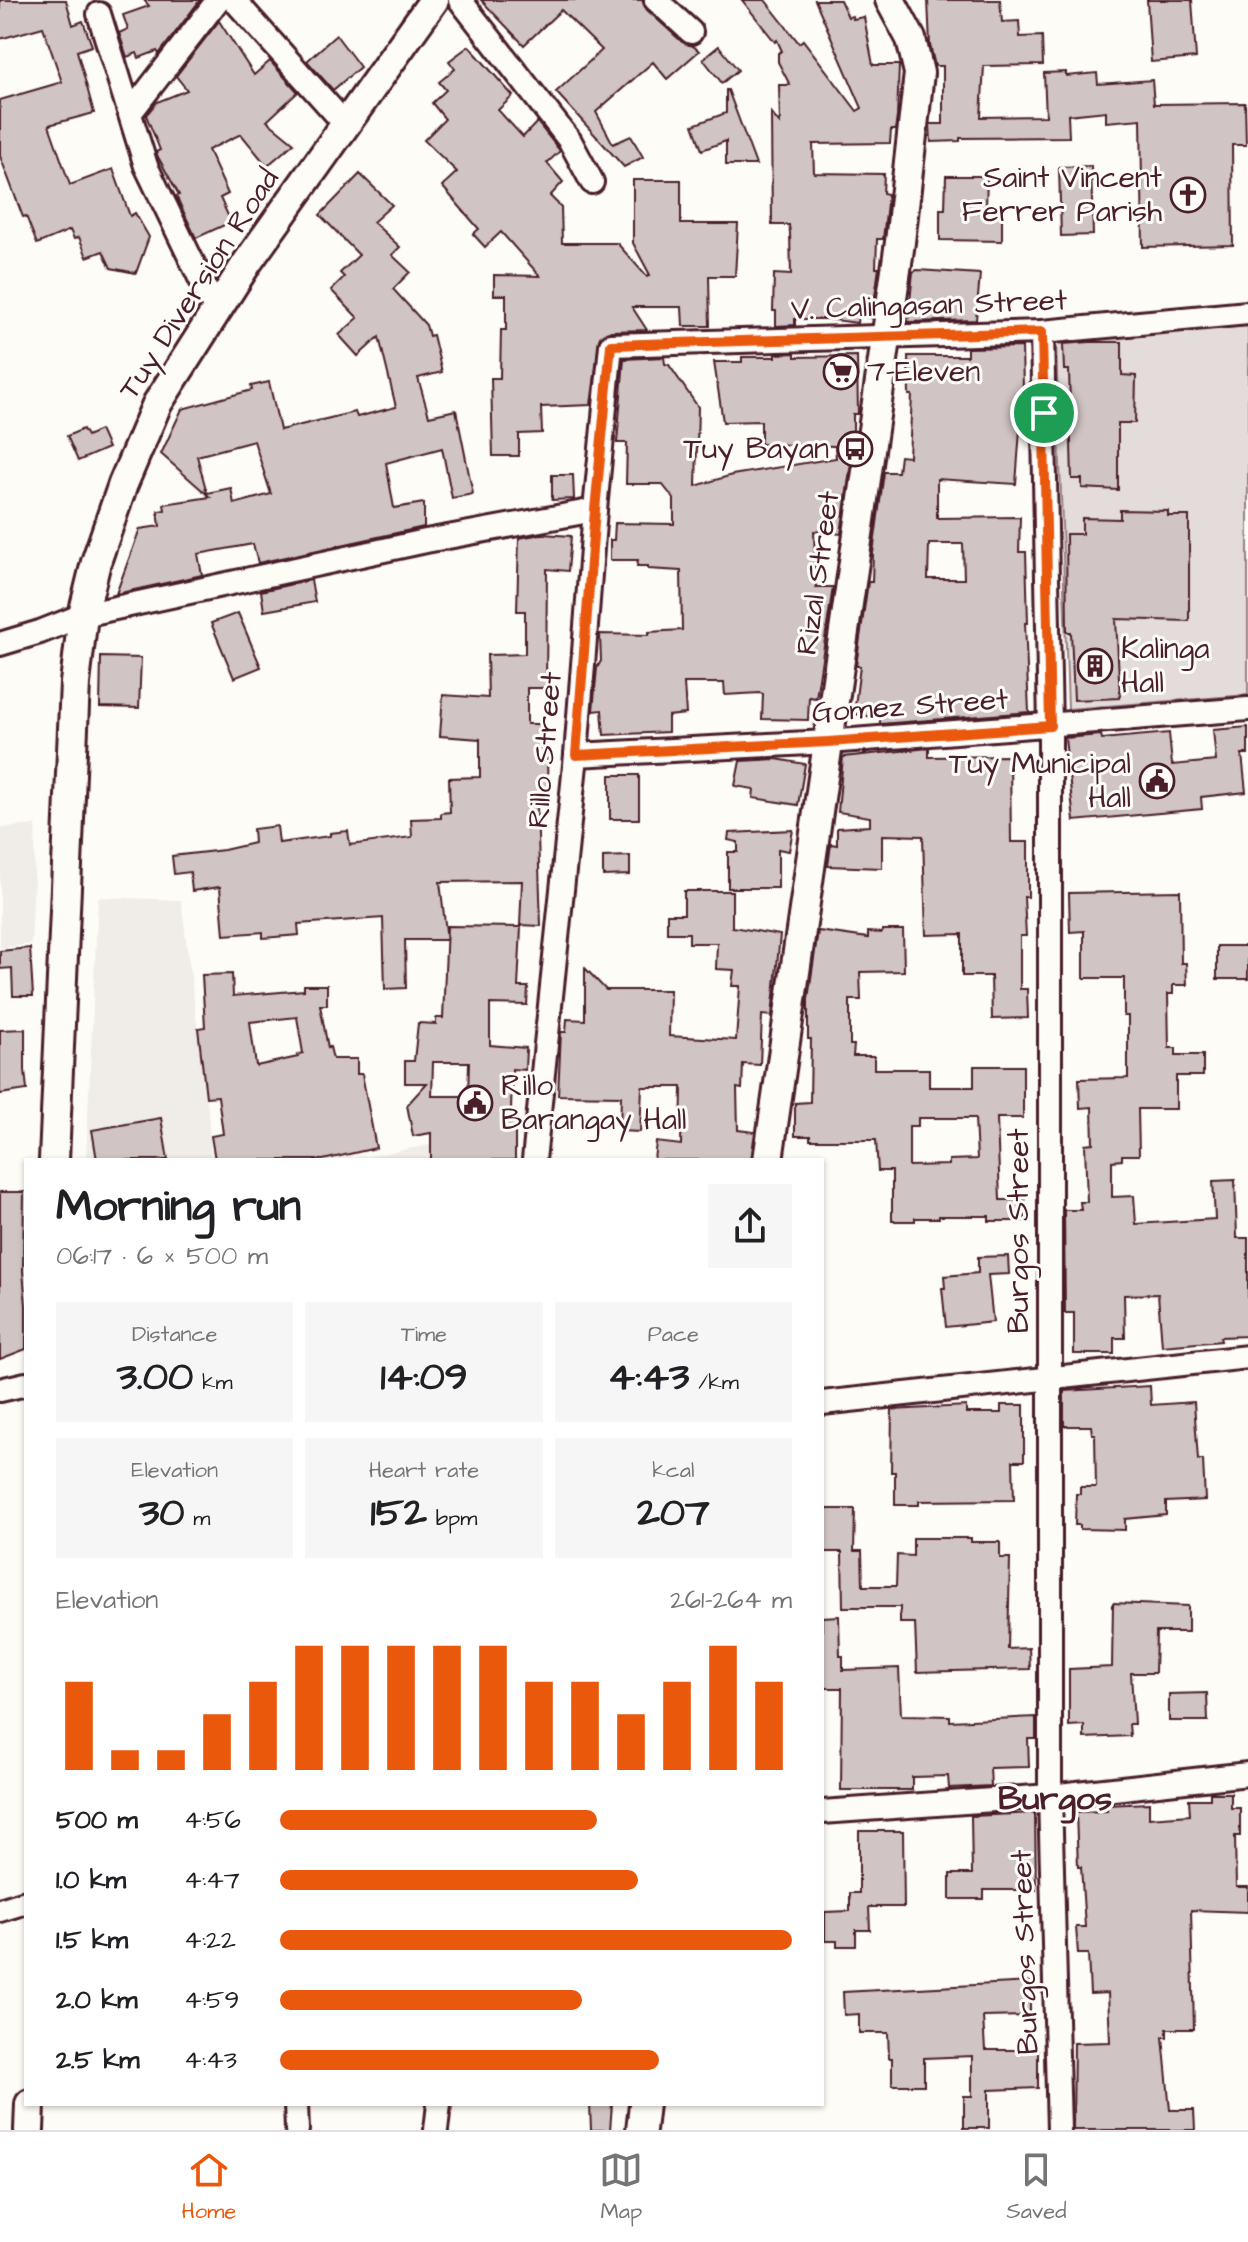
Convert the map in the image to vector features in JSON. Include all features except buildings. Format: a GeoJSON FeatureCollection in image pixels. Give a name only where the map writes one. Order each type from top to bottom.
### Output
{"type":"FeatureCollection","features":[{"type":"Feature","properties":{"kind":"main road","name":"Tuy Diversion Road"},"geometry":{"type":"LineString","coordinates":[[54,1158],[75,683],[83,615],[96,562],[123,484],[157,404],[247,263],[434,0]]}},
{"type":"Feature","properties":{"kind":"main road","name":"Rizal Street"},"geometry":{"type":"LineString","coordinates":[[768,1158],[886,338],[919,73],[911,39],[890,0]]}},
{"type":"Feature","properties":{"kind":"main road"},"geometry":{"type":"LineString","coordinates":[[29,2130],[30,2106]]}},
{"type":"Feature","properties":{"kind":"main road"},"geometry":{"type":"LineString","coordinates":[[641,2130],[644,2106]]}},
{"type":"Feature","properties":{"kind":"street"},"geometry":{"type":"LineString","coordinates":[[131,112],[218,0]]}},
{"type":"Feature","properties":{"kind":"street"},"geometry":{"type":"LineString","coordinates":[[234,0],[346,125]]}},
{"type":"Feature","properties":{"kind":"street"},"geometry":{"type":"LineString","coordinates":[[460,0],[570,141],[592,182]]}},
{"type":"Feature","properties":{"kind":"street"},"geometry":{"type":"LineString","coordinates":[[656,0],[691,32]]}},
{"type":"Feature","properties":{"kind":"street"},"geometry":{"type":"LineString","coordinates":[[99,14],[146,166],[216,311]]}},
{"type":"Feature","properties":{"kind":"street","name":"V. Calingasan Street"},"geometry":{"type":"LineString","coordinates":[[611,345],[1042,332],[1248,313]]}},
{"type":"Feature","properties":{"kind":"street","name":"Burgos Street"},"geometry":{"type":"LineString","coordinates":[[1042,332],[1050,726],[1050,1796],[1059,2130]]}},
{"type":"Feature","properties":{"kind":"street","name":"Rillo Street"},"geometry":{"type":"LineString","coordinates":[[534,1158],[576,755],[611,345]]}},
{"type":"Feature","properties":{"kind":"street"},"geometry":{"type":"LineString","coordinates":[[0,644],[83,615],[426,541],[595,510]]}},
{"type":"Feature","properties":{"kind":"street","name":"Gomez Street"},"geometry":{"type":"LineString","coordinates":[[576,755],[828,742],[1248,709]]}},
{"type":"Feature","properties":{"kind":"street"},"geometry":{"type":"LineString","coordinates":[[824,1403],[1248,1357]]}},
{"type":"Feature","properties":{"kind":"street"},"geometry":{"type":"LineString","coordinates":[[0,1390],[24,1384]]}},
{"type":"Feature","properties":{"kind":"street"},"geometry":{"type":"LineString","coordinates":[[824,1812],[1050,1796],[1248,1774]]}},
{"type":"Feature","properties":{"kind":"street"},"geometry":{"type":"LineString","coordinates":[[0,1910],[24,1903]]}},
{"type":"Feature","properties":{"kind":"street"},"geometry":{"type":"LineString","coordinates":[[296,2106],[297,2130]]}},
{"type":"Feature","properties":{"kind":"street"},"geometry":{"type":"LineString","coordinates":[[436,2130],[439,2106]]}},
{"type":"Feature","properties":{"kind":"shaded area"},"geometry":{"type":"Polygon","coordinates":[[[1248,326],[1248,695],[1068,709],[1056,341],[1248,326]]]}},
{"type":"Feature","properties":{"kind":"shaded area"},"geometry":{"type":"Polygon","coordinates":[[[36,825],[31,944],[0,948],[0,828],[36,825]]]}},
{"type":"Feature","properties":{"kind":"shaded area"},"geometry":{"type":"Polygon","coordinates":[[[98,897],[181,900],[208,1110],[211,1158],[86,1158],[98,897]]]}},
{"type":"Feature","properties":{"kind":"shaded area"},"geometry":{"type":"Polygon","coordinates":[[[445,1142],[444,1158],[361,1158],[445,1142]]]}},
{"type":"Feature","properties":{"kind":"place","name":"Saint Vincent Ferrer Parish"},"geometry":{"type":"Point","coordinates":[1188,195]}},
{"type":"Feature","properties":{"kind":"place","name":"7-Eleven"},"geometry":{"type":"Point","coordinates":[841,372]}},
{"type":"Feature","properties":{"kind":"place","name":"Tuy Bayan"},"geometry":{"type":"Point","coordinates":[855,449]}},
{"type":"Feature","properties":{"kind":"place","name":"Kalinga Hall"},"geometry":{"type":"Point","coordinates":[1095,666]}},
{"type":"Feature","properties":{"kind":"place","name":"Tuy Municipal Hall"},"geometry":{"type":"Point","coordinates":[1157,781]}},
{"type":"Feature","properties":{"kind":"place","name":"Rillo Barangay Hall"},"geometry":{"type":"Point","coordinates":[475,1103]}},
{"type":"Feature","properties":{"kind":"district","name":"Burgos"},"geometry":{"type":"Point","coordinates":[1055,1799]}},
{"type":"Feature","properties":{"kind":"route"},"geometry":{"type":"LineString","coordinates":[[1042,332],[1044,413],[1050,726],[828,742],[576,755],[611,345],[1042,332]]}}]}
